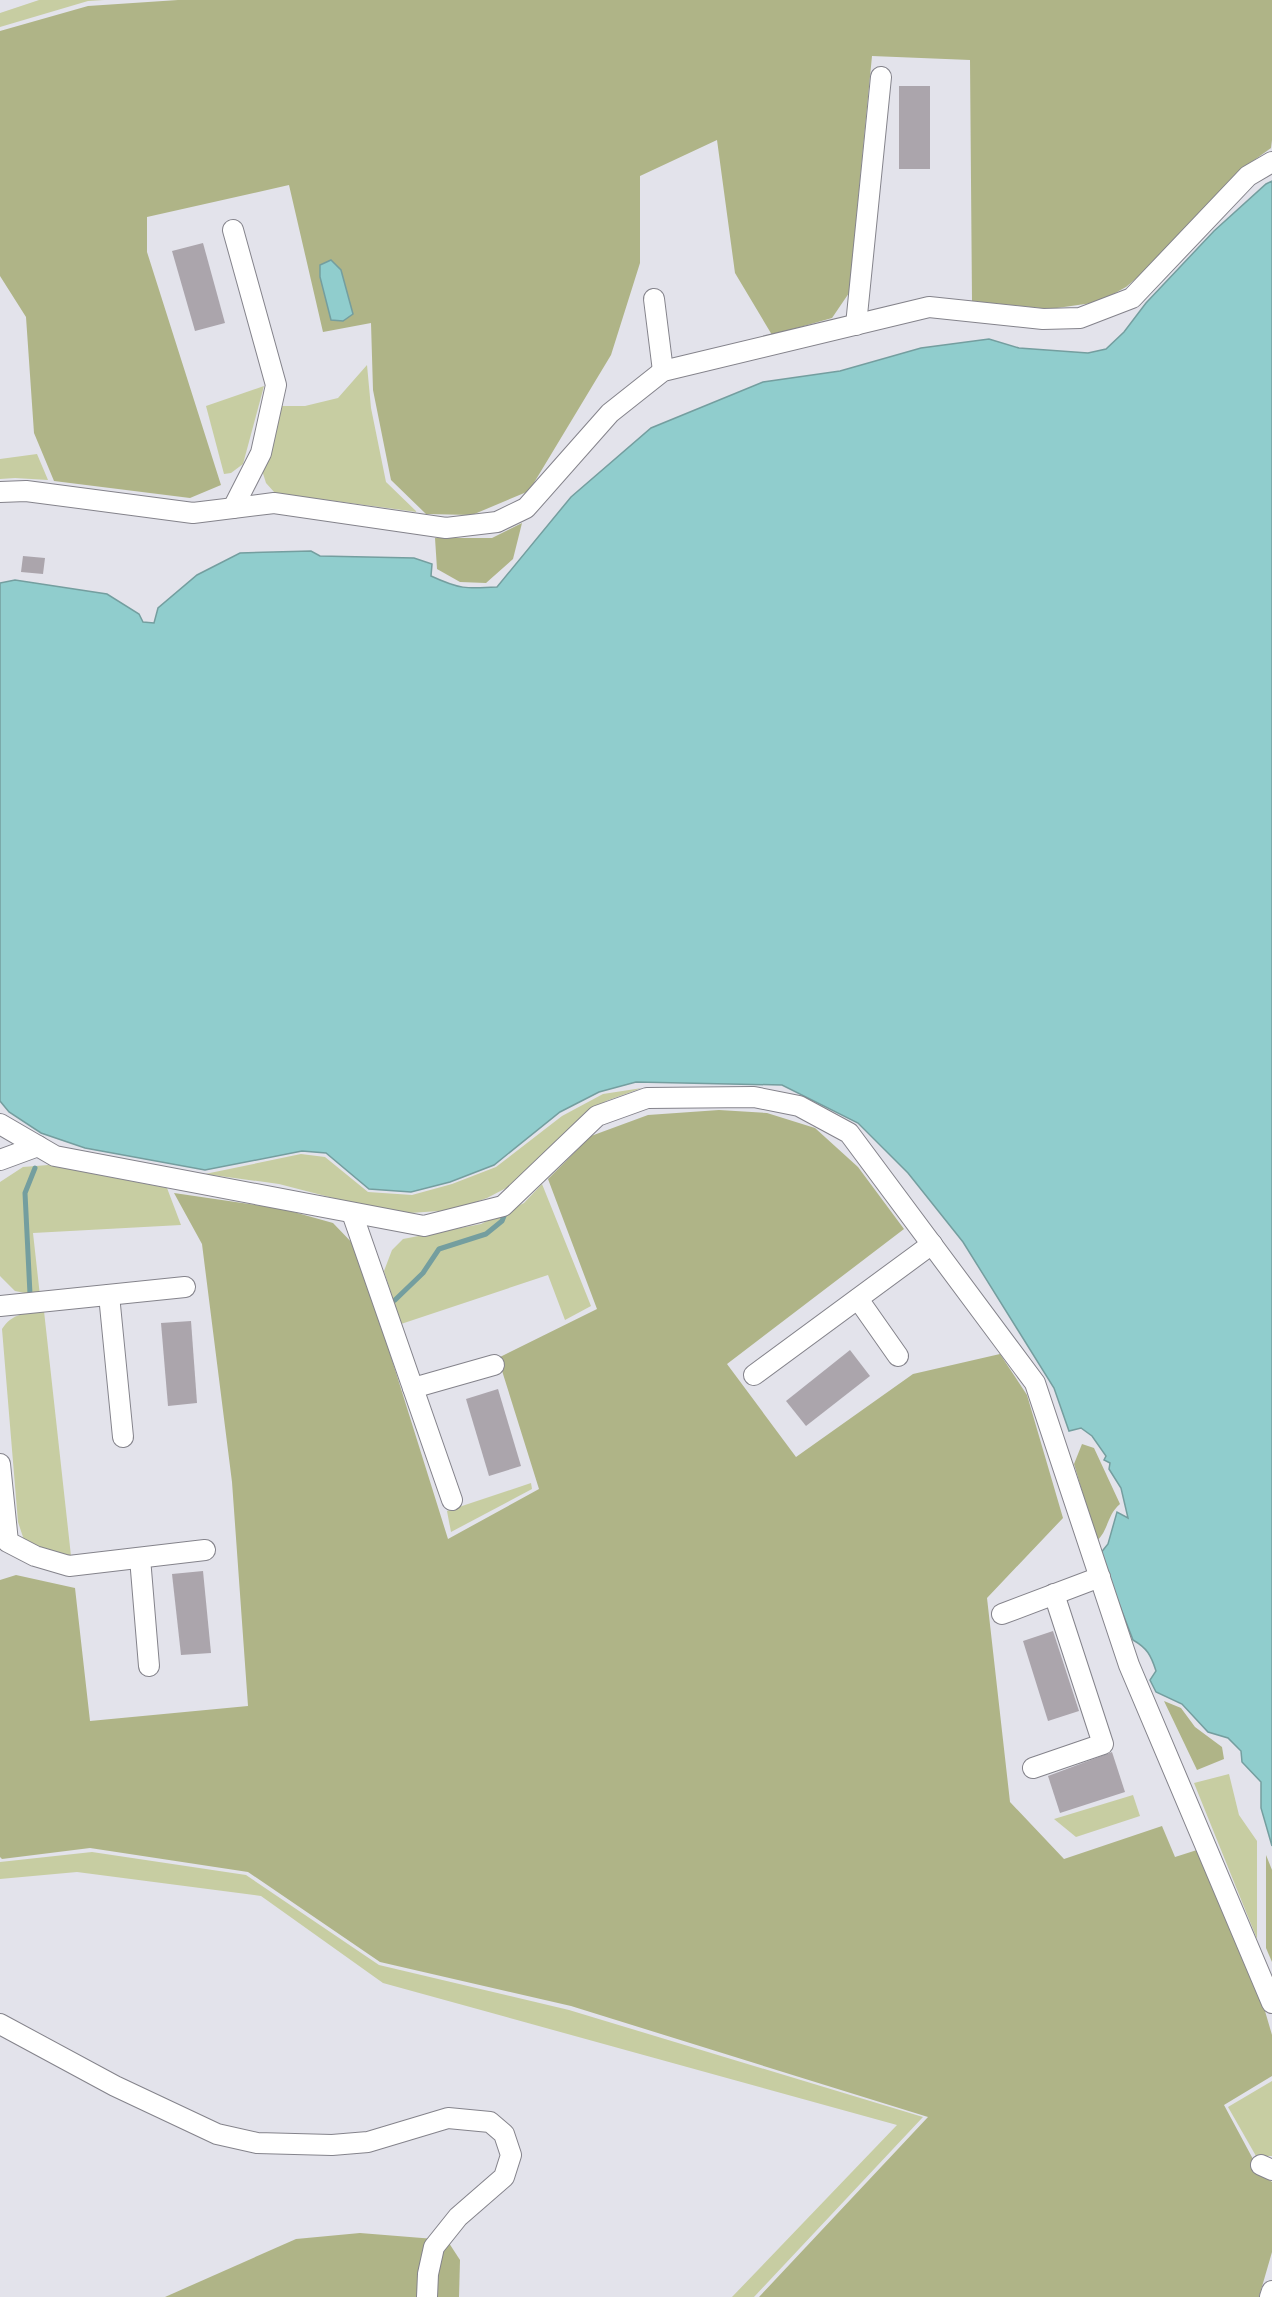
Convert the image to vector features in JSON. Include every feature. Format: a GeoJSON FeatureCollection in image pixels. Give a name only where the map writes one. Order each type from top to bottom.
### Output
{"type":"FeatureCollection","features":[{"type":"Feature","properties":{"kind":"street"},"geometry":{"type":"LineString","coordinates":[[856,326],[881,77]]}},
{"type":"Feature","properties":{"kind":"street"},"geometry":{"type":"LineString","coordinates":[[0,492],[26,491],[193,513],[274,503],[446,528],[497,522],[526,508],[610,413],[663,371],[929,307],[1043,318],[1080,318],[1132,298],[1248,176],[1272,162]]}},
{"type":"Feature","properties":{"kind":"street"},"geometry":{"type":"LineString","coordinates":[[233,230],[276,385],[261,453],[233,508]]}},
{"type":"Feature","properties":{"kind":"street"},"geometry":{"type":"LineString","coordinates":[[654,299],[663,371]]}},
{"type":"Feature","properties":{"kind":"street"},"geometry":{"type":"LineString","coordinates":[[0,1124],[55,1156],[424,1226],[503,1206],[597,1116],[647,1098],[754,1097],[799,1106],[849,1133],[1035,1383],[1129,1665],[1272,2003]]}},
{"type":"Feature","properties":{"kind":"street"},"geometry":{"type":"LineString","coordinates":[[0,1160],[38,1146]]}},
{"type":"Feature","properties":{"kind":"street"},"geometry":{"type":"LineString","coordinates":[[352,1213],[452,1500]]}},
{"type":"Feature","properties":{"kind":"street"},"geometry":{"type":"LineString","coordinates":[[754,1376],[932,1244]]}},
{"type":"Feature","properties":{"kind":"street"},"geometry":{"type":"LineString","coordinates":[[0,1306],[185,1287]]}},
{"type":"Feature","properties":{"kind":"street"},"geometry":{"type":"LineString","coordinates":[[109,1295],[123,1437]]}},
{"type":"Feature","properties":{"kind":"street"},"geometry":{"type":"LineString","coordinates":[[858,1299],[898,1356]]}},
{"type":"Feature","properties":{"kind":"street"},"geometry":{"type":"LineString","coordinates":[[413,1388],[494,1365]]}},
{"type":"Feature","properties":{"kind":"street"},"geometry":{"type":"LineString","coordinates":[[0,1464],[3,1527],[8,1542],[35,1556],[69,1566],[205,1550]]}},
{"type":"Feature","properties":{"kind":"street"},"geometry":{"type":"LineString","coordinates":[[140,1558],[149,1666]]}},
{"type":"Feature","properties":{"kind":"street"},"geometry":{"type":"LineString","coordinates":[[1002,1614],[1100,1577]]}},
{"type":"Feature","properties":{"kind":"street"},"geometry":{"type":"LineString","coordinates":[[1033,1768],[1103,1744],[1054,1594]]}},
{"type":"Feature","properties":{"kind":"street"},"geometry":{"type":"LineString","coordinates":[[0,2024],[115,2086],[217,2134],[257,2143],[341,2145],[368,2142],[448,2118],[490,2122],[504,2134],[511,2155],[504,2177],[458,2217],[434,2247],[428,2274],[427,2297]]}},
{"type":"Feature","properties":{"kind":"street"},"geometry":{"type":"LineString","coordinates":[[1270,2297],[1272,2291]]}},
{"type":"Feature","properties":{"kind":"green space"},"geometry":{"type":"Polygon","coordinates":[[[39,0],[104,0],[88,1],[0,27],[0,13],[39,0]]]}},
{"type":"Feature","properties":{"kind":"green space"},"geometry":{"type":"Polygon","coordinates":[[[178,0],[1272,0],[1271,148],[1239,171],[1153,264],[1126,287],[1099,302],[1050,309],[972,301],[970,60],[872,56],[849,293],[832,318],[772,335],[735,273],[717,140],[640,176],[640,263],[611,355],[529,491],[472,515],[426,514],[391,480],[373,390],[371,323],[323,332],[289,185],[147,217],[147,252],[221,485],[190,498],[54,481],[34,433],[26,317],[0,276],[0,31],[88,6],[178,0]]]}},
{"type":"Feature","properties":{"kind":"green space"},"geometry":{"type":"Polygon","coordinates":[[[367,365],[371,408],[386,482],[417,512],[275,493],[266,483],[261,467],[278,406],[305,406],[338,398],[367,365]]]}},
{"type":"Feature","properties":{"kind":"green space"},"geometry":{"type":"Polygon","coordinates":[[[264,386],[243,464],[231,473],[224,474],[206,406],[264,386]]]}},
{"type":"Feature","properties":{"kind":"green space"},"geometry":{"type":"Polygon","coordinates":[[[37,454],[48,480],[0,479],[0,459],[37,454]]]}},
{"type":"Feature","properties":{"kind":"green space"},"geometry":{"type":"Polygon","coordinates":[[[522,523],[513,559],[486,583],[460,582],[437,569],[435,538],[492,538],[522,523]]]}},
{"type":"Feature","properties":{"kind":"green space"},"geometry":{"type":"Polygon","coordinates":[[[642,1088],[606,1101],[581,1117],[510,1186],[487,1198],[453,1210],[410,1213],[368,1207],[279,1184],[205,1174],[301,1154],[325,1157],[368,1192],[412,1195],[452,1184],[496,1167],[562,1116],[603,1094],[642,1088]]]}},
{"type":"Feature","properties":{"kind":"green space"},"geometry":{"type":"Polygon","coordinates":[[[719,1110],[767,1113],[815,1128],[858,1167],[904,1229],[727,1364],[796,1457],[913,1374],[1000,1354],[1027,1395],[1063,1518],[987,1598],[1010,1802],[1064,1859],[1162,1826],[1175,1857],[1197,1850],[1265,2011],[1272,2035],[1272,2076],[1224,2105],[1261,2174],[1272,2182],[1272,2252],[1259,2297],[759,2297],[928,2117],[571,2006],[380,1962],[248,1872],[90,1848],[2,1859],[0,1857],[0,1580],[16,1575],[75,1588],[90,1721],[248,1706],[232,1482],[202,1244],[174,1193],[283,1209],[333,1223],[357,1248],[448,1539],[539,1489],[498,1358],[597,1309],[548,1179],[591,1136],[648,1115],[719,1110]]]}},
{"type":"Feature","properties":{"kind":"green space"},"geometry":{"type":"Polygon","coordinates":[[[48,1165],[167,1188],[181,1225],[33,1233],[40,1296],[15,1291],[0,1276],[0,1182],[23,1167],[48,1165]]]}},
{"type":"Feature","properties":{"kind":"green space"},"geometry":{"type":"Polygon","coordinates":[[[542,1184],[591,1306],[565,1320],[548,1275],[401,1324],[384,1271],[392,1250],[403,1239],[481,1224],[524,1203],[542,1184]]]}},
{"type":"Feature","properties":{"kind":"green space"},"geometry":{"type":"Polygon","coordinates":[[[44,1311],[71,1556],[52,1554],[24,1540],[18,1522],[2,1329],[15,1317],[25,1313],[44,1311]]]}},
{"type":"Feature","properties":{"kind":"green space"},"geometry":{"type":"Polygon","coordinates":[[[1082,1444],[1094,1448],[1120,1504],[1097,1541],[1074,1464],[1082,1444]]]}},
{"type":"Feature","properties":{"kind":"green space"},"geometry":{"type":"Polygon","coordinates":[[[531,1483],[532,1489],[451,1532],[447,1511],[531,1483]]]}},
{"type":"Feature","properties":{"kind":"green space"},"geometry":{"type":"Polygon","coordinates":[[[1164,1701],[1181,1708],[1195,1727],[1222,1747],[1224,1759],[1197,1770],[1164,1701]]]}},
{"type":"Feature","properties":{"kind":"green space"},"geometry":{"type":"Polygon","coordinates":[[[1229,1774],[1239,1815],[1257,1841],[1257,1939],[1194,1783],[1229,1774]]]}},
{"type":"Feature","properties":{"kind":"green space"},"geometry":{"type":"Polygon","coordinates":[[[1133,1795],[1140,1816],[1076,1837],[1054,1819],[1133,1795]]]}},
{"type":"Feature","properties":{"kind":"green space"},"geometry":{"type":"Polygon","coordinates":[[[92,1852],[246,1875],[379,1965],[569,2010],[923,2117],[754,2297],[732,2297],[897,2125],[383,1983],[261,1896],[77,1872],[0,1879],[0,1862],[92,1852]]]}},
{"type":"Feature","properties":{"kind":"green space"},"geometry":{"type":"Polygon","coordinates":[[[1266,1855],[1272,1870],[1272,1962],[1266,1948],[1266,1855]]]}},
{"type":"Feature","properties":{"kind":"green space"},"geometry":{"type":"Polygon","coordinates":[[[1272,2081],[1272,2156],[1256,2156],[1228,2107],[1272,2081]]]}},
{"type":"Feature","properties":{"kind":"green space"},"geometry":{"type":"Polygon","coordinates":[[[360,2233],[447,2240],[460,2260],[459,2297],[165,2297],[296,2239],[360,2233]]]}},
{"type":"Feature","properties":{"kind":"water"},"geometry":{"type":"Polygon","coordinates":[[[1272,181],[1272,1846],[1261,1808],[1261,1782],[1242,1762],[1241,1751],[1228,1738],[1208,1732],[1182,1704],[1156,1692],[1150,1680],[1156,1671],[1148,1652],[1133,1640],[1100,1554],[1108,1544],[1117,1512],[1128,1518],[1121,1488],[1109,1469],[1110,1463],[1104,1460],[1106,1456],[1092,1436],[1081,1428],[1069,1431],[1054,1388],[963,1242],[908,1173],[858,1123],[782,1085],[636,1082],[599,1092],[560,1112],[494,1165],[450,1182],[411,1192],[369,1189],[326,1153],[302,1151],[205,1170],[85,1148],[41,1133],[9,1112],[0,1101],[0,583],[15,580],[107,594],[139,614],[143,622],[154,623],[158,608],[197,575],[240,553],[311,551],[320,556],[414,558],[432,564],[431,576],[456,586],[497,587],[571,497],[651,428],[763,382],[840,371],[921,348],[989,339],[1019,348],[1088,353],[1106,349],[1124,332],[1146,303],[1214,231],[1272,181]]]}},
{"type":"Feature","properties":{"kind":"water"},"geometry":{"type":"Polygon","coordinates":[[[331,260],[341,270],[353,314],[343,321],[331,320],[320,277],[320,265],[331,260]]]}},
{"type":"Feature","properties":{"kind":"building"},"geometry":{"type":"Polygon","coordinates":[[[899,86],[930,86],[930,169],[899,169],[899,86]]]}},
{"type":"Feature","properties":{"kind":"building"},"geometry":{"type":"Polygon","coordinates":[[[203,243],[225,323],[195,331],[172,251],[203,243]]]}},
{"type":"Feature","properties":{"kind":"building"},"geometry":{"type":"Polygon","coordinates":[[[23,556],[45,558],[43,574],[21,572],[23,556]]]}},
{"type":"Feature","properties":{"kind":"building"},"geometry":{"type":"Polygon","coordinates":[[[191,1321],[197,1403],[168,1406],[161,1323],[191,1321]]]}},
{"type":"Feature","properties":{"kind":"building"},"geometry":{"type":"Polygon","coordinates":[[[850,1350],[870,1376],[806,1426],[786,1401],[850,1350]]]}},
{"type":"Feature","properties":{"kind":"building"},"geometry":{"type":"Polygon","coordinates":[[[498,1389],[521,1466],[489,1476],[466,1399],[498,1389]]]}},
{"type":"Feature","properties":{"kind":"building"},"geometry":{"type":"Polygon","coordinates":[[[203,1571],[211,1653],[181,1655],[172,1574],[203,1571]]]}},
{"type":"Feature","properties":{"kind":"building"},"geometry":{"type":"Polygon","coordinates":[[[1053,1631],[1079,1711],[1048,1721],[1023,1641],[1053,1631]]]}},
{"type":"Feature","properties":{"kind":"building"},"geometry":{"type":"Polygon","coordinates":[[[1112,1752],[1125,1792],[1060,1813],[1048,1776],[1112,1752]]]}},
{"type":"Feature","properties":{"kind":"waterway"},"geometry":{"type":"LineString","coordinates":[[30,1294],[25,1193],[35,1168]]}},
{"type":"Feature","properties":{"kind":"waterway"},"geometry":{"type":"LineString","coordinates":[[395,1300],[423,1273],[439,1249],[486,1234],[502,1221],[506,1211]]}}]}
